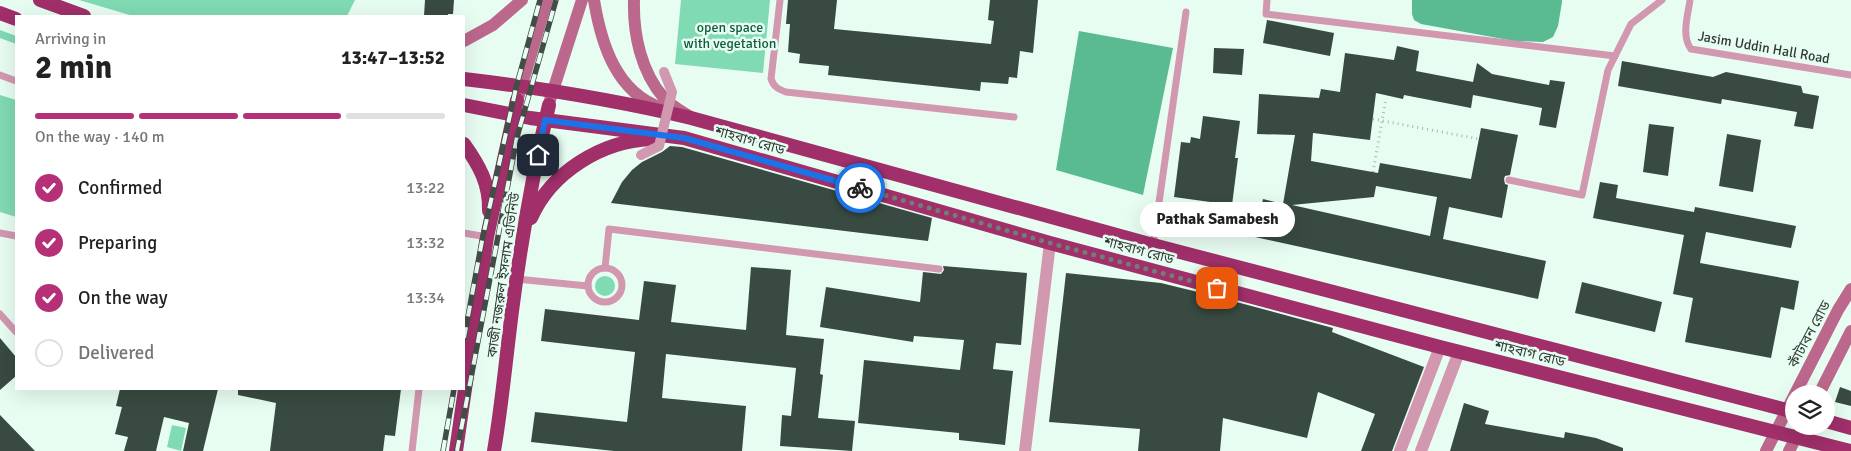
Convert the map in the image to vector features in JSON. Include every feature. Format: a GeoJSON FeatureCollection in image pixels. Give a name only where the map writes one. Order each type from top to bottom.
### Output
{"type":"FeatureCollection","features":[{"type":"Feature","properties":{"kind":"highway"},"geometry":{"type":"LineString","coordinates":[[40,0],[81,15]]}},
{"type":"Feature","properties":{"kind":"highway"},"geometry":{"type":"LineString","coordinates":[[0,13],[15,19]]}},
{"type":"Feature","properties":{"kind":"highway","name":"শাহবাগ রোড"},"geometry":{"type":"LineString","coordinates":[[465,79],[537,87],[639,106],[691,118],[1153,245],[1785,410]]}},
{"type":"Feature","properties":{"kind":"highway"},"geometry":{"type":"LineString","coordinates":[[537,87],[547,96],[549,105],[540,117],[530,118],[519,110],[517,100],[526,88],[537,87]]}},
{"type":"Feature","properties":{"kind":"highway","name":"কাজী নজরুল ইসলাম এভিনিউ"},"geometry":{"type":"LineString","coordinates":[[465,389],[487,236],[517,100]]}},
{"type":"Feature","properties":{"kind":"highway","name":"শাহবাগ রোড"},"geometry":{"type":"LineString","coordinates":[[465,105],[530,118],[684,138],[1050,243],[1459,352],[1776,432],[1785,432]]}},
{"type":"Feature","properties":{"kind":"highway","name":"কাজী নজরুল ইসলাম এভিনিউ"},"geometry":{"type":"LineString","coordinates":[[494,451],[502,408],[522,240],[549,105]]}},
{"type":"Feature","properties":{"kind":"highway"},"geometry":{"type":"LineString","coordinates":[[522,240],[537,205],[551,186],[590,156],[618,144],[643,139],[684,138]]}},
{"type":"Feature","properties":{"kind":"highway"},"geometry":{"type":"LineString","coordinates":[[465,145],[478,164],[485,184],[489,202],[487,236]]}},
{"type":"Feature","properties":{"kind":"highway","name":"কাজী নজরুল ইসলাম এভিনিউ"},"geometry":{"type":"LineString","coordinates":[[456,451],[465,390]]}},
{"type":"Feature","properties":{"kind":"highway"},"geometry":{"type":"LineString","coordinates":[[1835,424],[1851,428]]}},
{"type":"Feature","properties":{"kind":"highway","name":"শাহবাগ রোড"},"geometry":{"type":"LineString","coordinates":[[1807,435],[1850,451]]}},
{"type":"Feature","properties":{"kind":"main road"},"geometry":{"type":"LineString","coordinates":[[465,41],[493,25],[522,0]]}},
{"type":"Feature","properties":{"kind":"main road"},"geometry":{"type":"LineString","coordinates":[[517,100],[547,0]]}},
{"type":"Feature","properties":{"kind":"main road"},"geometry":{"type":"LineString","coordinates":[[549,105],[582,0]]}},
{"type":"Feature","properties":{"kind":"main road"},"geometry":{"type":"LineString","coordinates":[[594,0],[599,29],[611,61],[628,86],[653,105],[691,118]]}},
{"type":"Feature","properties":{"kind":"main road"},"geometry":{"type":"LineString","coordinates":[[634,0],[636,39],[652,80],[665,99],[691,118]]}},
{"type":"Feature","properties":{"kind":"main road","name":"কাঁটাবন রোড"},"geometry":{"type":"LineString","coordinates":[[1799,385],[1851,289]]}},
{"type":"Feature","properties":{"kind":"main road"},"geometry":{"type":"LineString","coordinates":[[1824,385],[1851,331]]}},
{"type":"Feature","properties":{"kind":"main road","name":"কাঁটাবন রোড"},"geometry":{"type":"LineString","coordinates":[[1766,451],[1785,418]]}},
{"type":"Feature","properties":{"kind":"main road"},"geometry":{"type":"LineString","coordinates":[[1789,451],[1797,435]]}},
{"type":"Feature","properties":{"kind":"street"},"geometry":{"type":"LineString","coordinates":[[641,155],[659,146],[672,92],[664,72]]}},
{"type":"Feature","properties":{"kind":"street"},"geometry":{"type":"LineString","coordinates":[[1025,451],[1050,243]]}},
{"type":"Feature","properties":{"kind":"street"},"geometry":{"type":"LineString","coordinates":[[1400,451],[1440,347]]}},
{"type":"Feature","properties":{"kind":"street"},"geometry":{"type":"LineString","coordinates":[[1421,451],[1459,352]]}},
{"type":"Feature","properties":{"kind":"lane"},"geometry":{"type":"LineString","coordinates":[[780,0],[771,79],[773,85],[778,89],[786,92],[1014,117]]}},
{"type":"Feature","properties":{"kind":"lane"},"geometry":{"type":"LineString","coordinates":[[1267,0],[1266,14],[1616,56]]}},
{"type":"Feature","properties":{"kind":"lane"},"geometry":{"type":"LineString","coordinates":[[1509,180],[1582,195],[1608,70],[1632,24],[1662,0]]}},
{"type":"Feature","properties":{"kind":"lane","name":"Jasim Uddin Hall Road"},"geometry":{"type":"LineString","coordinates":[[1690,0],[1686,41],[1691,49],[1851,74]]}},
{"type":"Feature","properties":{"kind":"lane"},"geometry":{"type":"LineString","coordinates":[[1153,245],[1186,12]]}},
{"type":"Feature","properties":{"kind":"lane"},"geometry":{"type":"LineString","coordinates":[[0,75],[15,81]]}},
{"type":"Feature","properties":{"kind":"lane"},"geometry":{"type":"LineString","coordinates":[[605,268],[609,228],[939,269]]}},
{"type":"Feature","properties":{"kind":"lane"},"geometry":{"type":"LineString","coordinates":[[0,233],[15,236]]}},
{"type":"Feature","properties":{"kind":"lane"},"geometry":{"type":"LineString","coordinates":[[465,234],[487,236]]}},
{"type":"Feature","properties":{"kind":"lane"},"geometry":{"type":"LineString","coordinates":[[605,268],[616,271],[622,280],[623,286],[618,296],[608,302],[602,302],[592,296],[588,286],[591,276],[600,269],[605,268]]}},
{"type":"Feature","properties":{"kind":"lane"},"geometry":{"type":"LineString","coordinates":[[516,278],[588,286]]}},
{"type":"Feature","properties":{"kind":"lane"},"geometry":{"type":"LineString","coordinates":[[0,314],[15,331]]}},
{"type":"Feature","properties":{"kind":"lane"},"geometry":{"type":"LineString","coordinates":[[412,451],[419,390]]}},
{"type":"Feature","properties":{"kind":"path"},"geometry":{"type":"LineString","coordinates":[[1373,172],[1386,98]]}},
{"type":"Feature","properties":{"kind":"path"},"geometry":{"type":"LineString","coordinates":[[1373,119],[1479,139]]}},
{"type":"Feature","properties":{"kind":"green space"},"geometry":{"type":"Polygon","coordinates":[[[79,0],[355,0],[348,15],[130,15],[79,0]]]}},
{"type":"Feature","properties":{"kind":"green space","name":"open space with vegetation"},"geometry":{"type":"Polygon","coordinates":[[[681,0],[770,0],[763,73],[675,64],[681,0]]]}},
{"type":"Feature","properties":{"kind":"green space"},"geometry":{"type":"Polygon","coordinates":[[[0,30],[15,36],[15,44],[0,38],[0,30]]]}},
{"type":"Feature","properties":{"kind":"green space"},"geometry":{"type":"Polygon","coordinates":[[[0,95],[15,100],[15,217],[0,212],[0,95]]]}},
{"type":"Feature","properties":{"kind":"green space"},"geometry":{"type":"Polygon","coordinates":[[[605,276],[612,279],[615,286],[612,293],[605,296],[598,293],[595,286],[598,279],[605,276]]]}},
{"type":"Feature","properties":{"kind":"green space"},"geometry":{"type":"Polygon","coordinates":[[[172,425],[186,428],[181,451],[167,447],[172,425]]]}},
{"type":"Feature","properties":{"kind":"shaded area"},"geometry":{"type":"Polygon","coordinates":[[[1412,0],[1562,0],[1562,2],[1558,26],[1553,37],[1543,42],[1514,41],[1421,24],[1414,20],[1412,0]]]}},
{"type":"Feature","properties":{"kind":"shaded area"},"geometry":{"type":"Polygon","coordinates":[[[1079,31],[1173,48],[1143,195],[1056,170],[1079,31]]]}},
{"type":"Feature","properties":{"kind":"building"},"geometry":{"type":"Polygon","coordinates":[[[425,0],[454,0],[453,14],[424,15],[425,0]]]}},
{"type":"Feature","properties":{"kind":"building"},"geometry":{"type":"Polygon","coordinates":[[[788,0],[837,0],[834,29],[991,44],[994,21],[988,20],[990,0],[1038,0],[1033,53],[1020,51],[1017,78],[1009,77],[1008,84],[981,82],[980,91],[828,75],[829,66],[799,63],[800,54],[788,52],[790,24],[786,24],[788,0]]]}},
{"type":"Feature","properties":{"kind":"building"},"geometry":{"type":"Polygon","coordinates":[[[1267,20],[1334,33],[1330,56],[1263,43],[1267,20]]]}},
{"type":"Feature","properties":{"kind":"building"},"geometry":{"type":"Polygon","coordinates":[[[1397,46],[1419,51],[1416,71],[1473,82],[1477,63],[1492,74],[1549,85],[1550,80],[1565,82],[1556,128],[1539,125],[1542,108],[1473,95],[1471,108],[1404,95],[1403,99],[1376,93],[1370,140],[1313,133],[1311,161],[1378,173],[1380,163],[1471,179],[1481,128],[1518,135],[1510,175],[1505,176],[1504,179],[1505,184],[1508,185],[1502,218],[1449,207],[1443,239],[1546,261],[1538,299],[1255,237],[1263,199],[1283,204],[1295,135],[1257,134],[1259,94],[1319,98],[1321,89],[1340,92],[1345,53],[1394,60],[1397,46]],[[1376,186],[1374,197],[1292,205],[1430,236],[1437,197],[1376,186]]]}},
{"type":"Feature","properties":{"kind":"building"},"geometry":{"type":"Polygon","coordinates":[[[1214,48],[1244,49],[1242,75],[1213,73],[1214,48]]]}},
{"type":"Feature","properties":{"kind":"building"},"geometry":{"type":"Polygon","coordinates":[[[1622,61],[1713,77],[1726,72],[1801,86],[1803,93],[1819,96],[1813,129],[1794,126],[1797,112],[1722,99],[1721,104],[1618,86],[1622,61]]]}},
{"type":"Feature","properties":{"kind":"building"},"geometry":{"type":"Polygon","coordinates":[[[1203,116],[1240,121],[1235,158],[1238,158],[1232,205],[1174,197],[1181,142],[1190,143],[1191,137],[1200,139],[1203,116]]]}},
{"type":"Feature","properties":{"kind":"building"},"geometry":{"type":"Polygon","coordinates":[[[1649,124],[1674,127],[1668,176],[1643,172],[1649,124]]]}},
{"type":"Feature","properties":{"kind":"building"},"geometry":{"type":"Polygon","coordinates":[[[1727,134],[1761,140],[1753,192],[1719,186],[1727,134]]]}},
{"type":"Feature","properties":{"kind":"building"},"geometry":{"type":"Polygon","coordinates":[[[670,146],[682,147],[932,218],[928,241],[611,203],[622,182],[632,170],[670,146]]]}},
{"type":"Feature","properties":{"kind":"building"},"geometry":{"type":"Polygon","coordinates":[[[1600,182],[1618,185],[1616,198],[1694,212],[1695,207],[1796,226],[1791,248],[1706,232],[1700,263],[1799,281],[1794,310],[1781,307],[1771,358],[1685,342],[1693,298],[1673,294],[1684,235],[1593,218],[1600,182]]]}},
{"type":"Feature","properties":{"kind":"building"},"geometry":{"type":"Polygon","coordinates":[[[943,266],[1027,273],[1021,345],[996,343],[993,369],[1013,371],[1005,445],[959,440],[959,433],[858,423],[864,360],[960,370],[964,340],[914,336],[913,342],[820,327],[826,287],[920,302],[923,272],[941,274],[944,270],[943,266]]]}},
{"type":"Feature","properties":{"kind":"building"},"geometry":{"type":"Polygon","coordinates":[[[751,267],[791,270],[786,335],[824,339],[820,374],[823,375],[818,418],[855,421],[852,451],[780,446],[782,415],[791,416],[796,368],[666,354],[662,398],[746,406],[742,451],[614,451],[531,442],[535,412],[627,422],[635,352],[541,341],[545,309],[639,320],[644,281],[676,285],[671,322],[746,330],[751,267]]]}},
{"type":"Feature","properties":{"kind":"building"},"geometry":{"type":"Polygon","coordinates":[[[1066,273],[1161,283],[1214,296],[1333,328],[1332,332],[1424,367],[1392,451],[1361,451],[1375,414],[1318,392],[1307,438],[1223,418],[1220,451],[1138,451],[1140,429],[1049,422],[1066,273]]]}},
{"type":"Feature","properties":{"kind":"building"},"geometry":{"type":"Polygon","coordinates":[[[1582,282],[1662,302],[1655,332],[1575,313],[1582,282]]]}},
{"type":"Feature","properties":{"kind":"building"},"geometry":{"type":"Polygon","coordinates":[[[0,338],[15,356],[15,377],[0,390],[0,338]]]}},
{"type":"Feature","properties":{"kind":"building"},"geometry":{"type":"Polygon","coordinates":[[[1840,387],[1851,391],[1851,406],[1835,402],[1840,387]]]}},
{"type":"Feature","properties":{"kind":"building"},"geometry":{"type":"Polygon","coordinates":[[[120,390],[218,390],[203,451],[183,451],[189,423],[164,417],[156,451],[124,451],[128,437],[115,434],[122,407],[116,406],[120,390]]]}},
{"type":"Feature","properties":{"kind":"building"},"geometry":{"type":"Polygon","coordinates":[[[238,390],[401,390],[395,436],[385,435],[383,451],[270,451],[276,403],[238,395],[238,390]]]}},
{"type":"Feature","properties":{"kind":"building"},"geometry":{"type":"Polygon","coordinates":[[[1464,403],[1489,411],[1485,424],[1564,438],[1565,432],[1596,438],[1623,448],[1623,451],[1450,451],[1464,403]]]}},
{"type":"Feature","properties":{"kind":"building"},"geometry":{"type":"Polygon","coordinates":[[[0,415],[35,451],[0,451],[0,415]]]}},
{"type":"Feature","properties":{"kind":"railway"},"geometry":{"type":"LineString","coordinates":[[465,333],[482,241],[516,88],[540,0]]}},
{"type":"Feature","properties":{"kind":"railway"},"geometry":{"type":"LineString","coordinates":[[457,451],[517,137],[556,0]]}},
{"type":"Feature","properties":{"kind":"railway"},"geometry":{"type":"LineString","coordinates":[[443,451],[454,390]]}},
{"type":"Feature","properties":{"kind":"way so far"},"geometry":{"type":"LineString","coordinates":[[860,188],[1050,243],[1217,288]]}},
{"type":"Feature","properties":{"kind":"place","name":"Pathak Samabesh"},"geometry":{"type":"Point","coordinates":[1217,288]}},
{"type":"Feature","properties":{"kind":"route"},"geometry":{"type":"LineString","coordinates":[[538,155],[545,120],[684,138],[860,188]]}}]}
